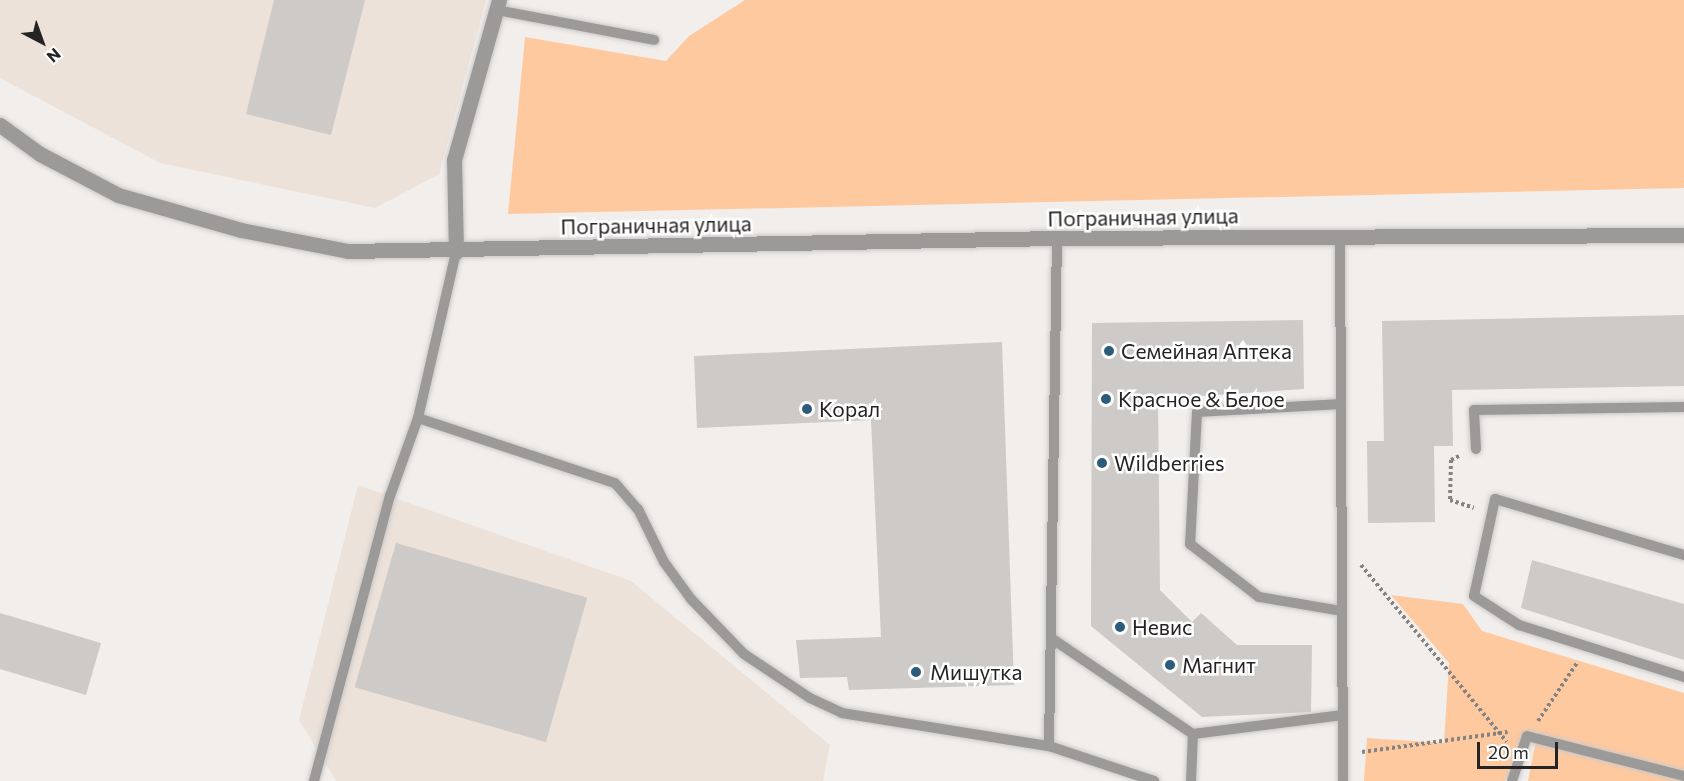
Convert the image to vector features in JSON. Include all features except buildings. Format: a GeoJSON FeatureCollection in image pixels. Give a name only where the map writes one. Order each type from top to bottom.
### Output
{"type":"FeatureCollection","features":[{"type":"Feature","properties":{"kind":"street"},"geometry":{"type":"LineString","coordinates":[[456,252],[454,160],[498,5]]}},
{"type":"Feature","properties":{"kind":"street","name":"Пограничная улица"},"geometry":{"type":"LineString","coordinates":[[0,125],[40,154],[118,195],[241,230],[348,251],[456,252],[1057,238],[1684,235]]}},
{"type":"Feature","properties":{"kind":"lane"},"geometry":{"type":"LineString","coordinates":[[498,5],[654,40]]}},
{"type":"Feature","properties":{"kind":"lane"},"geometry":{"type":"LineString","coordinates":[[1340,236],[1343,781]]}},
{"type":"Feature","properties":{"kind":"lane"},"geometry":{"type":"LineString","coordinates":[[1049,746],[1057,238]]}},
{"type":"Feature","properties":{"kind":"lane"},"geometry":{"type":"LineString","coordinates":[[314,781],[390,496],[418,418],[456,252]]}},
{"type":"Feature","properties":{"kind":"lane"},"geometry":{"type":"LineString","coordinates":[[1341,404],[1197,412],[1190,544],[1259,597],[1342,611]]}},
{"type":"Feature","properties":{"kind":"lane"},"geometry":{"type":"LineString","coordinates":[[1476,449],[1474,410],[1684,407]]}},
{"type":"Feature","properties":{"kind":"lane"},"geometry":{"type":"LineString","coordinates":[[418,418],[615,483],[638,509],[664,562],[691,598],[744,654],[810,698],[842,713],[1049,746],[1154,781]]}},
{"type":"Feature","properties":{"kind":"lane"},"geometry":{"type":"LineString","coordinates":[[1684,555],[1495,499],[1474,596],[1519,625],[1684,677]]}},
{"type":"Feature","properties":{"kind":"lane"},"geometry":{"type":"LineString","coordinates":[[1051,638],[1193,734],[1343,715]]}},
{"type":"Feature","properties":{"kind":"lane"},"geometry":{"type":"LineString","coordinates":[[1191,781],[1193,734]]}},
{"type":"Feature","properties":{"kind":"lane"},"geometry":{"type":"LineString","coordinates":[[1512,781],[1527,736],[1684,776]]}},
{"type":"Feature","properties":{"kind":"path"},"geometry":{"type":"LineString","coordinates":[[1476,449],[1451,460],[1450,500],[1491,514]]}},
{"type":"Feature","properties":{"kind":"path"},"geometry":{"type":"LineString","coordinates":[[1342,542],[1499,731],[1518,760]]}},
{"type":"Feature","properties":{"kind":"path"},"geometry":{"type":"LineString","coordinates":[[1343,755],[1499,731],[1527,736],[1588,647]]}},
{"type":"Feature","properties":{"kind":"shaded area"},"geometry":{"type":"Polygon","coordinates":[[[0,0],[486,0],[439,174],[375,208],[160,163],[0,78],[0,0]]]}},
{"type":"Feature","properties":{"kind":"shaded area"},"geometry":{"type":"Polygon","coordinates":[[[745,0],[1684,0],[1684,188],[508,214],[525,37],[666,61],[689,36],[745,0]]]}},
{"type":"Feature","properties":{"kind":"shaded area"},"geometry":{"type":"Polygon","coordinates":[[[358,485],[631,581],[830,745],[823,781],[336,781],[299,720],[358,485]]]}},
{"type":"Feature","properties":{"kind":"shaded area"},"geometry":{"type":"Polygon","coordinates":[[[1391,595],[1463,604],[1482,631],[1684,693],[1684,781],[1528,781],[1538,730],[1505,781],[1364,781],[1367,738],[1444,743],[1449,663],[1391,595]]]}},
{"type":"Feature","properties":{"kind":"place","name":"Семейная Аптека"},"geometry":{"type":"Point","coordinates":[1109,351]}},
{"type":"Feature","properties":{"kind":"place","name":"Красное & Белое"},"geometry":{"type":"Point","coordinates":[1106,399]}},
{"type":"Feature","properties":{"kind":"place","name":"Корал"},"geometry":{"type":"Point","coordinates":[807,409]}},
{"type":"Feature","properties":{"kind":"place","name":"Wildberries"},"geometry":{"type":"Point","coordinates":[1102,463]}},
{"type":"Feature","properties":{"kind":"place","name":"Невис"},"geometry":{"type":"Point","coordinates":[1120,627]}},
{"type":"Feature","properties":{"kind":"place","name":"Магнит"},"geometry":{"type":"Point","coordinates":[1170,665]}},
{"type":"Feature","properties":{"kind":"place","name":"Мишутка"},"geometry":{"type":"Point","coordinates":[916,672]}}]}
